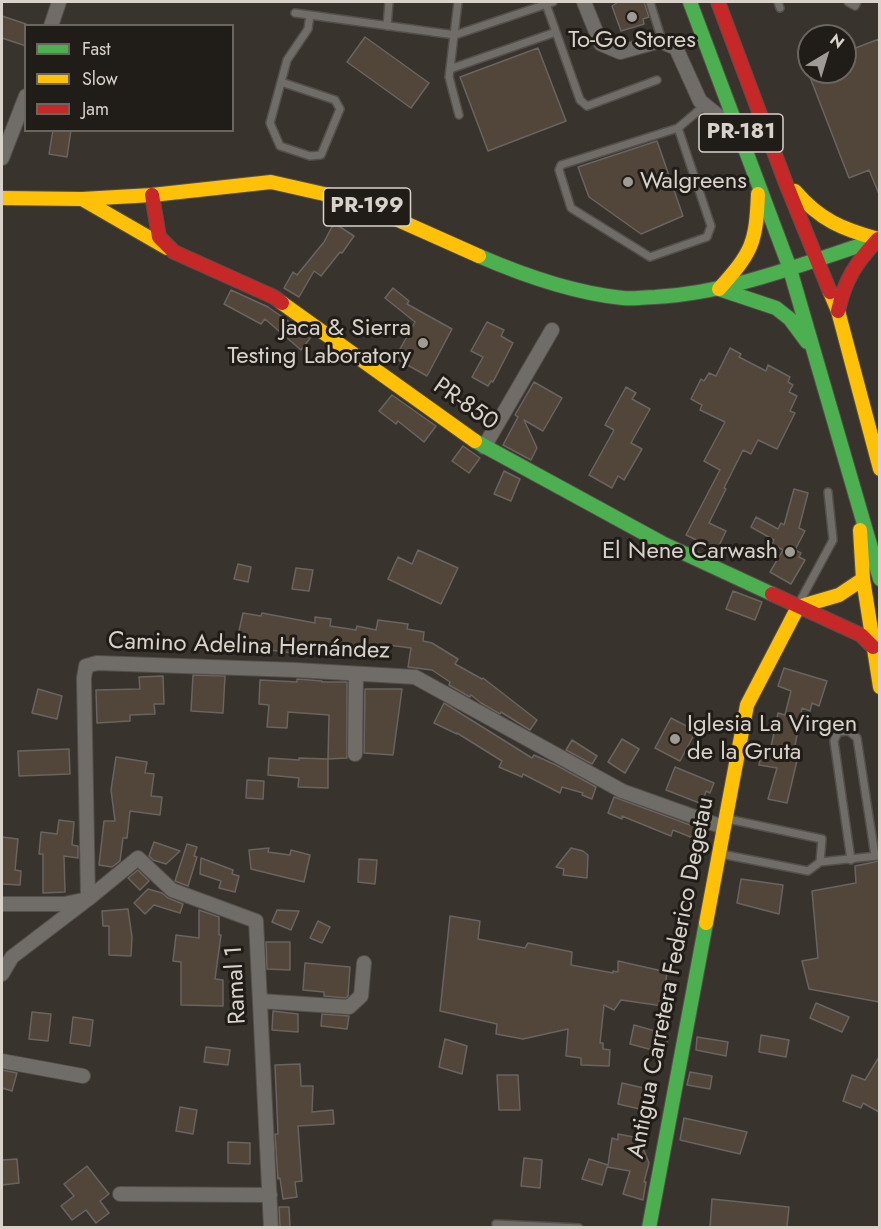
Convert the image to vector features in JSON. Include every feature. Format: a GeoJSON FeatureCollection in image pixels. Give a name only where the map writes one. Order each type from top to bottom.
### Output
{"type":"FeatureCollection","features":[{"type":"Feature","properties":{"kind":"main road","name":"PR-181"},"geometry":{"type":"LineString","coordinates":[[690,2],[789,266],[879,579]]}},
{"type":"Feature","properties":{"kind":"main road","name":"PR-181"},"geometry":{"type":"LineString","coordinates":[[718,2],[838,311],[879,469]]}},
{"type":"Feature","properties":{"kind":"main road"},"geometry":{"type":"LineString","coordinates":[[758,181],[758,220],[752,248],[744,261],[718,289],[776,308],[790,319],[815,352]]}},
{"type":"Feature","properties":{"kind":"main road"},"geometry":{"type":"LineString","coordinates":[[786,181],[822,219],[879,239],[849,273],[844,283],[838,311]]}},
{"type":"Feature","properties":{"kind":"main road","name":"PR-199"},"geometry":{"type":"LineString","coordinates":[[2,198],[82,200],[271,182],[333,196],[378,211],[509,268],[565,288],[624,298],[666,296],[718,289],[879,239]]}},
{"type":"Feature","properties":{"kind":"main road"},"geometry":{"type":"LineString","coordinates":[[152,195],[159,237],[174,252]]}},
{"type":"Feature","properties":{"kind":"main road","name":"PR-850"},"geometry":{"type":"LineString","coordinates":[[82,200],[174,252],[274,297],[484,447],[662,543],[861,634],[873,647]]}},
{"type":"Feature","properties":{"kind":"main road"},"geometry":{"type":"LineString","coordinates":[[858,501],[863,579],[879,687]]}},
{"type":"Feature","properties":{"kind":"main road"},"geometry":{"type":"LineString","coordinates":[[798,606],[839,595],[863,579]]}},
{"type":"Feature","properties":{"kind":"main road","name":"Antigua Carretera Federico Degetau"},"geometry":{"type":"LineString","coordinates":[[649,1227],[747,705],[798,606]]}},
{"type":"Feature","properties":{"kind":"street"},"geometry":{"type":"LineString","coordinates":[[52,24],[59,2]]}},
{"type":"Feature","properties":{"kind":"street"},"geometry":{"type":"LineString","coordinates":[[588,2],[601,44],[620,52],[660,41],[676,48],[700,101],[741,134]]}},
{"type":"Feature","properties":{"kind":"street"},"geometry":{"type":"LineString","coordinates":[[2,158],[24,101]]}},
{"type":"Feature","properties":{"kind":"street"},"geometry":{"type":"LineString","coordinates":[[484,447],[552,330]]}},
{"type":"Feature","properties":{"kind":"street","name":"Camino Adelina Hernández"},"geometry":{"type":"LineString","coordinates":[[88,899],[84,678],[86,666],[97,663],[415,677],[622,791],[724,823]]}},
{"type":"Feature","properties":{"kind":"street"},"geometry":{"type":"LineString","coordinates":[[355,754],[356,674]]}},
{"type":"Feature","properties":{"kind":"street","name":"Ramal 1"},"geometry":{"type":"LineString","coordinates":[[88,899],[138,858],[172,890],[256,921],[271,1227]]}},
{"type":"Feature","properties":{"kind":"street"},"geometry":{"type":"LineString","coordinates":[[2,904],[64,903],[88,899]]}},
{"type":"Feature","properties":{"kind":"street"},"geometry":{"type":"LineString","coordinates":[[2,974],[12,957],[88,899]]}},
{"type":"Feature","properties":{"kind":"street"},"geometry":{"type":"LineString","coordinates":[[260,1001],[349,1007],[361,996],[364,963]]}},
{"type":"Feature","properties":{"kind":"street"},"geometry":{"type":"LineString","coordinates":[[2,1061],[83,1076]]}},
{"type":"Feature","properties":{"kind":"street"},"geometry":{"type":"LineString","coordinates":[[120,1194],[270,1195]]}},
{"type":"Feature","properties":{"kind":"lane"},"geometry":{"type":"LineString","coordinates":[[387,26],[389,2]]}},
{"type":"Feature","properties":{"kind":"lane"},"geometry":{"type":"LineString","coordinates":[[458,2],[449,77],[459,115]]}},
{"type":"Feature","properties":{"kind":"lane"},"geometry":{"type":"LineString","coordinates":[[650,2],[660,41]]}},
{"type":"Feature","properties":{"kind":"lane"},"geometry":{"type":"LineString","coordinates":[[848,2],[855,6],[857,2]]}},
{"type":"Feature","properties":{"kind":"lane"},"geometry":{"type":"LineString","coordinates":[[295,14],[455,35],[549,3],[556,32],[580,100],[587,106],[657,80]]}},
{"type":"Feature","properties":{"kind":"lane"},"geometry":{"type":"LineString","coordinates":[[281,82],[335,100],[339,105],[340,109],[321,155],[310,156],[280,146],[270,123],[281,82],[287,60],[308,28],[310,15]]}},
{"type":"Feature","properties":{"kind":"lane"},"geometry":{"type":"LineString","coordinates":[[450,69],[556,32]]}},
{"type":"Feature","properties":{"kind":"lane"},"geometry":{"type":"LineString","coordinates":[[678,128],[711,226],[707,237],[650,257],[571,208],[559,170],[561,165],[678,128],[705,105]]}},
{"type":"Feature","properties":{"kind":"lane"},"geometry":{"type":"LineString","coordinates":[[798,606],[833,540],[828,492]]}},
{"type":"Feature","properties":{"kind":"lane"},"geometry":{"type":"LineString","coordinates":[[718,854],[808,871],[820,862],[851,860],[877,856],[857,738],[849,731],[838,732],[834,741],[851,860]]}},
{"type":"Feature","properties":{"kind":"lane"},"geometry":{"type":"LineString","coordinates":[[724,823],[822,839],[820,862]]}},
{"type":"Feature","properties":{"kind":"lane"},"geometry":{"type":"LineString","coordinates":[[496,1224],[579,1227]]}},
{"type":"Feature","properties":{"kind":"building","name":"To-Go Stores"},"geometry":{"type":"Polygon","coordinates":[[[618,2],[644,2],[649,17],[643,19],[644,24],[621,31],[612,6],[618,2]]]}},
{"type":"Feature","properties":{"kind":"building"},"geometry":{"type":"Polygon","coordinates":[[[2,16],[26,24],[24,24],[24,45],[2,38],[2,16]]]}},
{"type":"Feature","properties":{"kind":"building"},"geometry":{"type":"Polygon","coordinates":[[[365,37],[429,83],[411,108],[347,62],[365,37]]]}},
{"type":"Feature","properties":{"kind":"building"},"geometry":{"type":"Polygon","coordinates":[[[879,39],[879,194],[869,170],[849,178],[813,84],[857,84],[857,47],[879,39]]]}},
{"type":"Feature","properties":{"kind":"building"},"geometry":{"type":"Polygon","coordinates":[[[538,48],[566,121],[488,151],[460,77],[538,48]]]}},
{"type":"Feature","properties":{"kind":"building"},"geometry":{"type":"Polygon","coordinates":[[[53,132],[71,132],[67,157],[49,154],[53,132]]]}},
{"type":"Feature","properties":{"kind":"building","name":"Walgreens"},"geometry":{"type":"Polygon","coordinates":[[[657,141],[683,216],[641,234],[589,197],[578,167],[657,141]]]}},
{"type":"Feature","properties":{"kind":"building"},"geometry":{"type":"Polygon","coordinates":[[[334,223],[354,236],[342,253],[340,252],[321,276],[314,271],[299,297],[284,288],[293,272],[297,275],[324,242],[334,223]]]}},
{"type":"Feature","properties":{"kind":"building","name":"Jaca & Sierra Testing Laboratory"},"geometry":{"type":"Polygon","coordinates":[[[393,288],[409,301],[407,304],[452,329],[427,376],[395,358],[415,322],[385,298],[393,288]]]}},
{"type":"Feature","properties":{"kind":"building"},"geometry":{"type":"Polygon","coordinates":[[[231,290],[268,307],[311,337],[301,350],[265,319],[261,324],[224,304],[231,290]]]}},
{"type":"Feature","properties":{"kind":"building"},"geometry":{"type":"Polygon","coordinates":[[[487,322],[504,330],[501,336],[513,343],[493,382],[491,381],[488,386],[472,377],[483,357],[471,351],[487,322]]]}},
{"type":"Feature","properties":{"kind":"building"},"geometry":{"type":"Polygon","coordinates":[[[730,348],[741,354],[739,357],[766,371],[768,365],[790,377],[788,382],[793,385],[789,392],[797,396],[790,411],[795,413],[777,449],[758,440],[751,454],[743,450],[709,523],[726,531],[717,550],[686,535],[720,470],[704,461],[725,422],[700,410],[702,405],[691,399],[701,379],[704,381],[709,373],[716,376],[730,348]]]}},
{"type":"Feature","properties":{"kind":"building"},"geometry":{"type":"Polygon","coordinates":[[[534,382],[562,398],[543,431],[524,420],[537,448],[531,460],[503,445],[518,417],[515,415],[534,382]]]}},
{"type":"Feature","properties":{"kind":"building"},"geometry":{"type":"Polygon","coordinates":[[[626,387],[636,393],[632,399],[650,409],[631,443],[642,449],[624,480],[618,476],[612,488],[589,475],[614,430],[605,425],[626,387]]]}},
{"type":"Feature","properties":{"kind":"building"},"geometry":{"type":"Polygon","coordinates":[[[392,395],[436,426],[424,442],[398,421],[396,424],[379,411],[392,395]]]}},
{"type":"Feature","properties":{"kind":"building"},"geometry":{"type":"Polygon","coordinates":[[[463,446],[480,458],[469,473],[452,461],[463,446]]]}},
{"type":"Feature","properties":{"kind":"building"},"geometry":{"type":"Polygon","coordinates":[[[504,471],[520,479],[511,501],[494,494],[504,471]]]}},
{"type":"Feature","properties":{"kind":"building","name":"El Nene Carwash"},"geometry":{"type":"Polygon","coordinates":[[[794,489],[808,493],[799,528],[805,531],[795,550],[801,553],[799,557],[805,560],[791,584],[770,572],[783,550],[772,544],[774,540],[751,527],[756,517],[778,529],[781,523],[784,525],[794,489]]]}},
{"type":"Feature","properties":{"kind":"building"},"geometry":{"type":"Polygon","coordinates":[[[418,550],[458,568],[441,604],[388,579],[398,557],[412,564],[418,550]]]}},
{"type":"Feature","properties":{"kind":"building"},"geometry":{"type":"Polygon","coordinates":[[[238,564],[251,567],[248,582],[234,579],[238,564]]]}},
{"type":"Feature","properties":{"kind":"building"},"geometry":{"type":"Polygon","coordinates":[[[296,568],[313,570],[309,591],[292,589],[296,568]]]}},
{"type":"Feature","properties":{"kind":"building"},"geometry":{"type":"Polygon","coordinates":[[[733,591],[762,602],[755,620],[726,609],[733,591]]]}},
{"type":"Feature","properties":{"kind":"building"},"geometry":{"type":"Polygon","coordinates":[[[243,613],[261,616],[262,613],[315,623],[315,617],[331,619],[330,626],[356,630],[357,626],[376,630],[378,620],[408,624],[407,629],[424,632],[423,641],[432,643],[458,659],[455,664],[483,678],[537,720],[530,730],[471,695],[470,697],[449,685],[450,682],[432,670],[408,667],[411,648],[380,644],[379,658],[336,649],[335,656],[306,652],[306,655],[256,648],[257,644],[237,640],[243,613]]]}},
{"type":"Feature","properties":{"kind":"building"},"geometry":{"type":"Polygon","coordinates":[[[784,668],[827,681],[819,706],[812,703],[810,711],[802,708],[794,751],[799,752],[787,803],[768,799],[777,768],[759,765],[763,746],[771,747],[778,713],[785,715],[791,691],[778,686],[784,668]]]}},
{"type":"Feature","properties":{"kind":"building"},"geometry":{"type":"Polygon","coordinates":[[[193,675],[225,676],[223,713],[191,711],[193,675]]]}},
{"type":"Feature","properties":{"kind":"building"},"geometry":{"type":"Polygon","coordinates":[[[163,676],[164,704],[154,704],[155,714],[130,715],[130,721],[97,723],[96,690],[140,689],[139,677],[163,676]]]}},
{"type":"Feature","properties":{"kind":"building"},"geometry":{"type":"Polygon","coordinates":[[[297,679],[347,682],[347,758],[328,759],[329,715],[288,712],[287,728],[267,727],[269,705],[259,704],[260,680],[297,682],[297,679]]]}},
{"type":"Feature","properties":{"kind":"building"},"geometry":{"type":"Polygon","coordinates":[[[38,689],[62,696],[57,719],[32,713],[38,689]]]}},
{"type":"Feature","properties":{"kind":"building"},"geometry":{"type":"Polygon","coordinates":[[[365,689],[402,689],[393,755],[364,753],[365,689]]]}},
{"type":"Feature","properties":{"kind":"building"},"geometry":{"type":"Polygon","coordinates":[[[444,703],[532,758],[534,755],[596,787],[592,799],[582,795],[583,793],[562,787],[560,793],[523,774],[522,777],[499,767],[502,761],[457,733],[434,723],[444,703]]]}},
{"type":"Feature","properties":{"kind":"building","name":"Iglesia La Virgen de la Gruta"},"geometry":{"type":"Polygon","coordinates":[[[671,718],[696,731],[680,761],[655,748],[671,718]]]}},
{"type":"Feature","properties":{"kind":"building"},"geometry":{"type":"Polygon","coordinates":[[[622,739],[639,749],[625,773],[608,762],[622,739]]]}},
{"type":"Feature","properties":{"kind":"building"},"geometry":{"type":"Polygon","coordinates":[[[572,740],[597,756],[592,764],[566,750],[572,740]]]}},
{"type":"Feature","properties":{"kind":"building"},"geometry":{"type":"Polygon","coordinates":[[[69,749],[70,774],[19,776],[18,751],[69,749]]]}},
{"type":"Feature","properties":{"kind":"building"},"geometry":{"type":"Polygon","coordinates":[[[116,757],[147,762],[145,773],[154,774],[151,796],[162,797],[160,815],[130,811],[127,838],[123,838],[120,861],[112,867],[99,865],[104,821],[115,821],[111,790],[116,757]]]}},
{"type":"Feature","properties":{"kind":"building"},"geometry":{"type":"Polygon","coordinates":[[[269,758],[328,759],[328,788],[298,787],[299,778],[268,775],[269,758]]]}},
{"type":"Feature","properties":{"kind":"building"},"geometry":{"type":"Polygon","coordinates":[[[675,767],[714,783],[710,793],[706,791],[702,804],[666,790],[675,767]]]}},
{"type":"Feature","properties":{"kind":"building"},"geometry":{"type":"Polygon","coordinates":[[[247,780],[264,781],[263,799],[246,798],[247,780]]]}},
{"type":"Feature","properties":{"kind":"building"},"geometry":{"type":"Polygon","coordinates":[[[614,797],[701,829],[698,840],[673,830],[671,836],[622,816],[622,819],[608,813],[614,797]]]}},
{"type":"Feature","properties":{"kind":"building"},"geometry":{"type":"Polygon","coordinates":[[[59,820],[74,822],[72,845],[78,846],[78,858],[64,856],[65,892],[43,893],[43,854],[39,854],[41,832],[57,834],[59,820]]]}},
{"type":"Feature","properties":{"kind":"building"},"geometry":{"type":"Polygon","coordinates":[[[2,837],[18,839],[15,870],[21,871],[20,885],[2,884],[2,837]]]}},
{"type":"Feature","properties":{"kind":"building"},"geometry":{"type":"Polygon","coordinates":[[[154,842],[180,851],[166,864],[153,860],[149,856],[154,842]]]}},
{"type":"Feature","properties":{"kind":"building"},"geometry":{"type":"Polygon","coordinates":[[[187,844],[197,847],[194,856],[197,857],[188,886],[175,881],[187,844]]]}},
{"type":"Feature","properties":{"kind":"building"},"geometry":{"type":"Polygon","coordinates":[[[269,848],[268,852],[290,855],[291,850],[310,855],[304,882],[251,869],[249,850],[269,848]]]}},
{"type":"Feature","properties":{"kind":"building"},"geometry":{"type":"Polygon","coordinates":[[[571,848],[588,855],[587,878],[563,875],[564,869],[556,867],[571,848]]]}},
{"type":"Feature","properties":{"kind":"building"},"geometry":{"type":"Polygon","coordinates":[[[201,858],[233,870],[232,874],[239,876],[235,892],[219,888],[221,881],[200,874],[201,858]]]}},
{"type":"Feature","properties":{"kind":"building"},"geometry":{"type":"Polygon","coordinates":[[[359,859],[377,860],[375,884],[358,882],[359,859]]]}},
{"type":"Feature","properties":{"kind":"building"},"geometry":{"type":"Polygon","coordinates":[[[879,861],[879,1002],[809,989],[802,961],[818,958],[812,891],[856,883],[855,866],[879,861]]]}},
{"type":"Feature","properties":{"kind":"building"},"geometry":{"type":"Polygon","coordinates":[[[138,870],[149,881],[140,890],[128,878],[138,870]]]}},
{"type":"Feature","properties":{"kind":"building"},"geometry":{"type":"Polygon","coordinates":[[[741,879],[783,885],[779,914],[737,903],[741,879]]]}},
{"type":"Feature","properties":{"kind":"building"},"geometry":{"type":"Polygon","coordinates":[[[148,889],[162,893],[183,904],[180,913],[154,905],[145,914],[134,903],[148,889]]]}},
{"type":"Feature","properties":{"kind":"building"},"geometry":{"type":"Polygon","coordinates":[[[128,909],[132,937],[131,956],[109,955],[109,926],[103,926],[102,911],[128,909]]]}},
{"type":"Feature","properties":{"kind":"building"},"geometry":{"type":"Polygon","coordinates":[[[199,910],[219,917],[219,935],[221,935],[215,979],[223,980],[223,1006],[181,1005],[181,962],[173,961],[176,935],[199,938],[199,910]]]}},
{"type":"Feature","properties":{"kind":"building"},"geometry":{"type":"Polygon","coordinates":[[[277,910],[299,911],[291,930],[272,922],[277,910]]]}},
{"type":"Feature","properties":{"kind":"building"},"geometry":{"type":"Polygon","coordinates":[[[450,916],[480,921],[478,939],[525,948],[528,943],[572,952],[571,965],[613,973],[613,971],[618,972],[618,961],[667,972],[663,1006],[621,1000],[614,1010],[604,1005],[600,1043],[603,1043],[603,1049],[610,1050],[609,1066],[581,1065],[581,1058],[566,1056],[568,1029],[523,1039],[496,1034],[497,1024],[440,1011],[450,916]]]}},
{"type":"Feature","properties":{"kind":"building"},"geometry":{"type":"Polygon","coordinates":[[[318,921],[330,927],[322,943],[310,938],[318,921]]]}},
{"type":"Feature","properties":{"kind":"building"},"geometry":{"type":"Polygon","coordinates":[[[266,942],[290,942],[290,970],[267,969],[266,942]]]}},
{"type":"Feature","properties":{"kind":"building"},"geometry":{"type":"Polygon","coordinates":[[[305,963],[350,967],[348,996],[346,998],[324,996],[324,992],[303,990],[305,963]]]}},
{"type":"Feature","properties":{"kind":"building"},"geometry":{"type":"Polygon","coordinates":[[[816,1003],[849,1017],[842,1032],[810,1018],[816,1003]]]}},
{"type":"Feature","properties":{"kind":"building"},"geometry":{"type":"Polygon","coordinates":[[[273,1011],[298,1014],[298,1032],[272,1030],[273,1011]]]}},
{"type":"Feature","properties":{"kind":"building"},"geometry":{"type":"Polygon","coordinates":[[[32,1012],[51,1014],[48,1041],[29,1039],[32,1012]]]}},
{"type":"Feature","properties":{"kind":"building"},"geometry":{"type":"Polygon","coordinates":[[[322,1014],[349,1016],[347,1029],[321,1026],[322,1014]]]}},
{"type":"Feature","properties":{"kind":"building"},"geometry":{"type":"Polygon","coordinates":[[[73,1017],[93,1020],[90,1046],[70,1043],[73,1017]]]}},
{"type":"Feature","properties":{"kind":"building"},"geometry":{"type":"Polygon","coordinates":[[[634,1025],[669,1035],[664,1053],[630,1044],[634,1025]]]}},
{"type":"Feature","properties":{"kind":"building"},"geometry":{"type":"Polygon","coordinates":[[[761,1035],[789,1040],[786,1057],[759,1052],[761,1035]]]}},
{"type":"Feature","properties":{"kind":"building"},"geometry":{"type":"Polygon","coordinates":[[[697,1037],[728,1042],[726,1056],[696,1050],[697,1037]]]}},
{"type":"Feature","properties":{"kind":"building"},"geometry":{"type":"Polygon","coordinates":[[[445,1039],[467,1046],[462,1074],[439,1067],[445,1039]]]}},
{"type":"Feature","properties":{"kind":"building"},"geometry":{"type":"Polygon","coordinates":[[[206,1047],[230,1050],[228,1065],[204,1062],[206,1047]]]}},
{"type":"Feature","properties":{"kind":"building"},"geometry":{"type":"Polygon","coordinates":[[[879,1057],[879,1112],[863,1103],[861,1108],[843,1101],[852,1075],[865,1080],[879,1057]]]}},
{"type":"Feature","properties":{"kind":"building"},"geometry":{"type":"Polygon","coordinates":[[[300,1064],[301,1086],[313,1086],[312,1112],[333,1110],[334,1124],[298,1126],[302,1181],[295,1182],[297,1197],[283,1199],[280,1178],[278,1179],[275,1134],[278,1134],[275,1065],[300,1064]]]}},
{"type":"Feature","properties":{"kind":"building"},"geometry":{"type":"Polygon","coordinates":[[[2,1070],[17,1073],[12,1091],[2,1088],[2,1070]]]}},
{"type":"Feature","properties":{"kind":"building"},"geometry":{"type":"Polygon","coordinates":[[[690,1072],[712,1076],[710,1089],[687,1085],[690,1072]]]}},
{"type":"Feature","properties":{"kind":"building"},"geometry":{"type":"Polygon","coordinates":[[[497,1075],[518,1075],[520,1110],[499,1110],[497,1075]]]}},
{"type":"Feature","properties":{"kind":"building"},"geometry":{"type":"Polygon","coordinates":[[[622,1083],[648,1089],[644,1110],[618,1104],[622,1083]]]}},
{"type":"Feature","properties":{"kind":"building"},"geometry":{"type":"Polygon","coordinates":[[[180,1107],[197,1110],[193,1134],[176,1131],[180,1107]]]}},
{"type":"Feature","properties":{"kind":"building"},"geometry":{"type":"Polygon","coordinates":[[[684,1118],[747,1132],[740,1154],[680,1140],[684,1118]]]}},
{"type":"Feature","properties":{"kind":"building"},"geometry":{"type":"Polygon","coordinates":[[[618,1134],[639,1138],[649,1163],[644,1182],[646,1182],[643,1200],[623,1194],[630,1171],[607,1167],[602,1185],[582,1179],[589,1159],[608,1165],[612,1138],[618,1140],[618,1134]]]}},
{"type":"Feature","properties":{"kind":"building"},"geometry":{"type":"Polygon","coordinates":[[[228,1142],[250,1143],[250,1164],[228,1163],[228,1142]]]}},
{"type":"Feature","properties":{"kind":"building"},"geometry":{"type":"Polygon","coordinates":[[[524,1158],[542,1160],[540,1188],[521,1186],[524,1158]]]}},
{"type":"Feature","properties":{"kind":"building"},"geometry":{"type":"Polygon","coordinates":[[[17,1159],[19,1183],[2,1185],[2,1160],[17,1159]]]}},
{"type":"Feature","properties":{"kind":"building"},"geometry":{"type":"Polygon","coordinates":[[[87,1166],[109,1194],[100,1201],[109,1213],[96,1223],[86,1210],[72,1220],[61,1206],[74,1196],[64,1184],[87,1166]]]}},
{"type":"Feature","properties":{"kind":"building"},"geometry":{"type":"Polygon","coordinates":[[[712,1199],[789,1207],[787,1227],[710,1227],[712,1199]]]}},
{"type":"Feature","properties":{"kind":"building"},"geometry":{"type":"Polygon","coordinates":[[[279,1207],[289,1207],[290,1227],[280,1227],[279,1207]]]}},
{"type":"Feature","properties":{"kind":"traffic: fast"},"geometry":{"type":"LineString","coordinates":[[690,2],[789,266],[880,579]]}},
{"type":"Feature","properties":{"kind":"traffic: fast"},"geometry":{"type":"LineString","coordinates":[[479,256],[532,277],[568,288],[604,296],[635,298],[684,294],[741,283],[880,239]]}},
{"type":"Feature","properties":{"kind":"traffic: fast"},"geometry":{"type":"LineString","coordinates":[[719,289],[776,308],[790,319],[807,342]]}},
{"type":"Feature","properties":{"kind":"traffic: fast"},"geometry":{"type":"LineString","coordinates":[[475,441],[662,543],[772,594]]}},
{"type":"Feature","properties":{"kind":"traffic: fast"},"geometry":{"type":"LineString","coordinates":[[649,1228],[706,923]]}},
{"type":"Feature","properties":{"kind":"traffic: slow"},"geometry":{"type":"LineString","coordinates":[[2,198],[82,199],[152,195],[271,182],[333,196],[378,211],[479,256]]}},
{"type":"Feature","properties":{"kind":"traffic: slow"},"geometry":{"type":"LineString","coordinates":[[795,191],[813,209],[832,222],[878,239]]}},
{"type":"Feature","properties":{"kind":"traffic: slow"},"geometry":{"type":"LineString","coordinates":[[719,289],[739,266],[750,246],[756,225],[758,194]]}},
{"type":"Feature","properties":{"kind":"traffic: slow"},"geometry":{"type":"LineString","coordinates":[[82,199],[167,248]]}},
{"type":"Feature","properties":{"kind":"traffic: slow"},"geometry":{"type":"LineString","coordinates":[[830,292],[838,311],[880,469]]}},
{"type":"Feature","properties":{"kind":"traffic: slow"},"geometry":{"type":"LineString","coordinates":[[282,303],[475,441]]}},
{"type":"Feature","properties":{"kind":"traffic: slow"},"geometry":{"type":"LineString","coordinates":[[798,607],[839,595],[863,579],[860,530]]}},
{"type":"Feature","properties":{"kind":"traffic: slow"},"geometry":{"type":"LineString","coordinates":[[863,579],[880,687]]}},
{"type":"Feature","properties":{"kind":"traffic: slow"},"geometry":{"type":"LineString","coordinates":[[706,923],[747,705],[798,607]]}},
{"type":"Feature","properties":{"kind":"traffic: jam"},"geometry":{"type":"LineString","coordinates":[[718,2],[785,181],[830,292]]}},
{"type":"Feature","properties":{"kind":"traffic: jam"},"geometry":{"type":"LineString","coordinates":[[152,195],[159,237],[174,252],[274,297],[282,303]]}},
{"type":"Feature","properties":{"kind":"traffic: jam"},"geometry":{"type":"LineString","coordinates":[[838,311],[852,272],[878,239]]}},
{"type":"Feature","properties":{"kind":"traffic: jam"},"geometry":{"type":"LineString","coordinates":[[772,594],[861,635],[873,647]]}},
{"type":"Feature","properties":{"kind":"place","name":"To-Go Stores"},"geometry":{"type":"Point","coordinates":[632,17]}},
{"type":"Feature","properties":{"kind":"place","name":"Walgreens"},"geometry":{"type":"Point","coordinates":[628,182]}},
{"type":"Feature","properties":{"kind":"place","name":"Jaca & Sierra Testing Laboratory"},"geometry":{"type":"Point","coordinates":[423,343]}},
{"type":"Feature","properties":{"kind":"place","name":"El Nene Carwash"},"geometry":{"type":"Point","coordinates":[790,552]}},
{"type":"Feature","properties":{"kind":"place","name":"Iglesia La Virgen de la Gruta"},"geometry":{"type":"Point","coordinates":[675,739]}}]}
